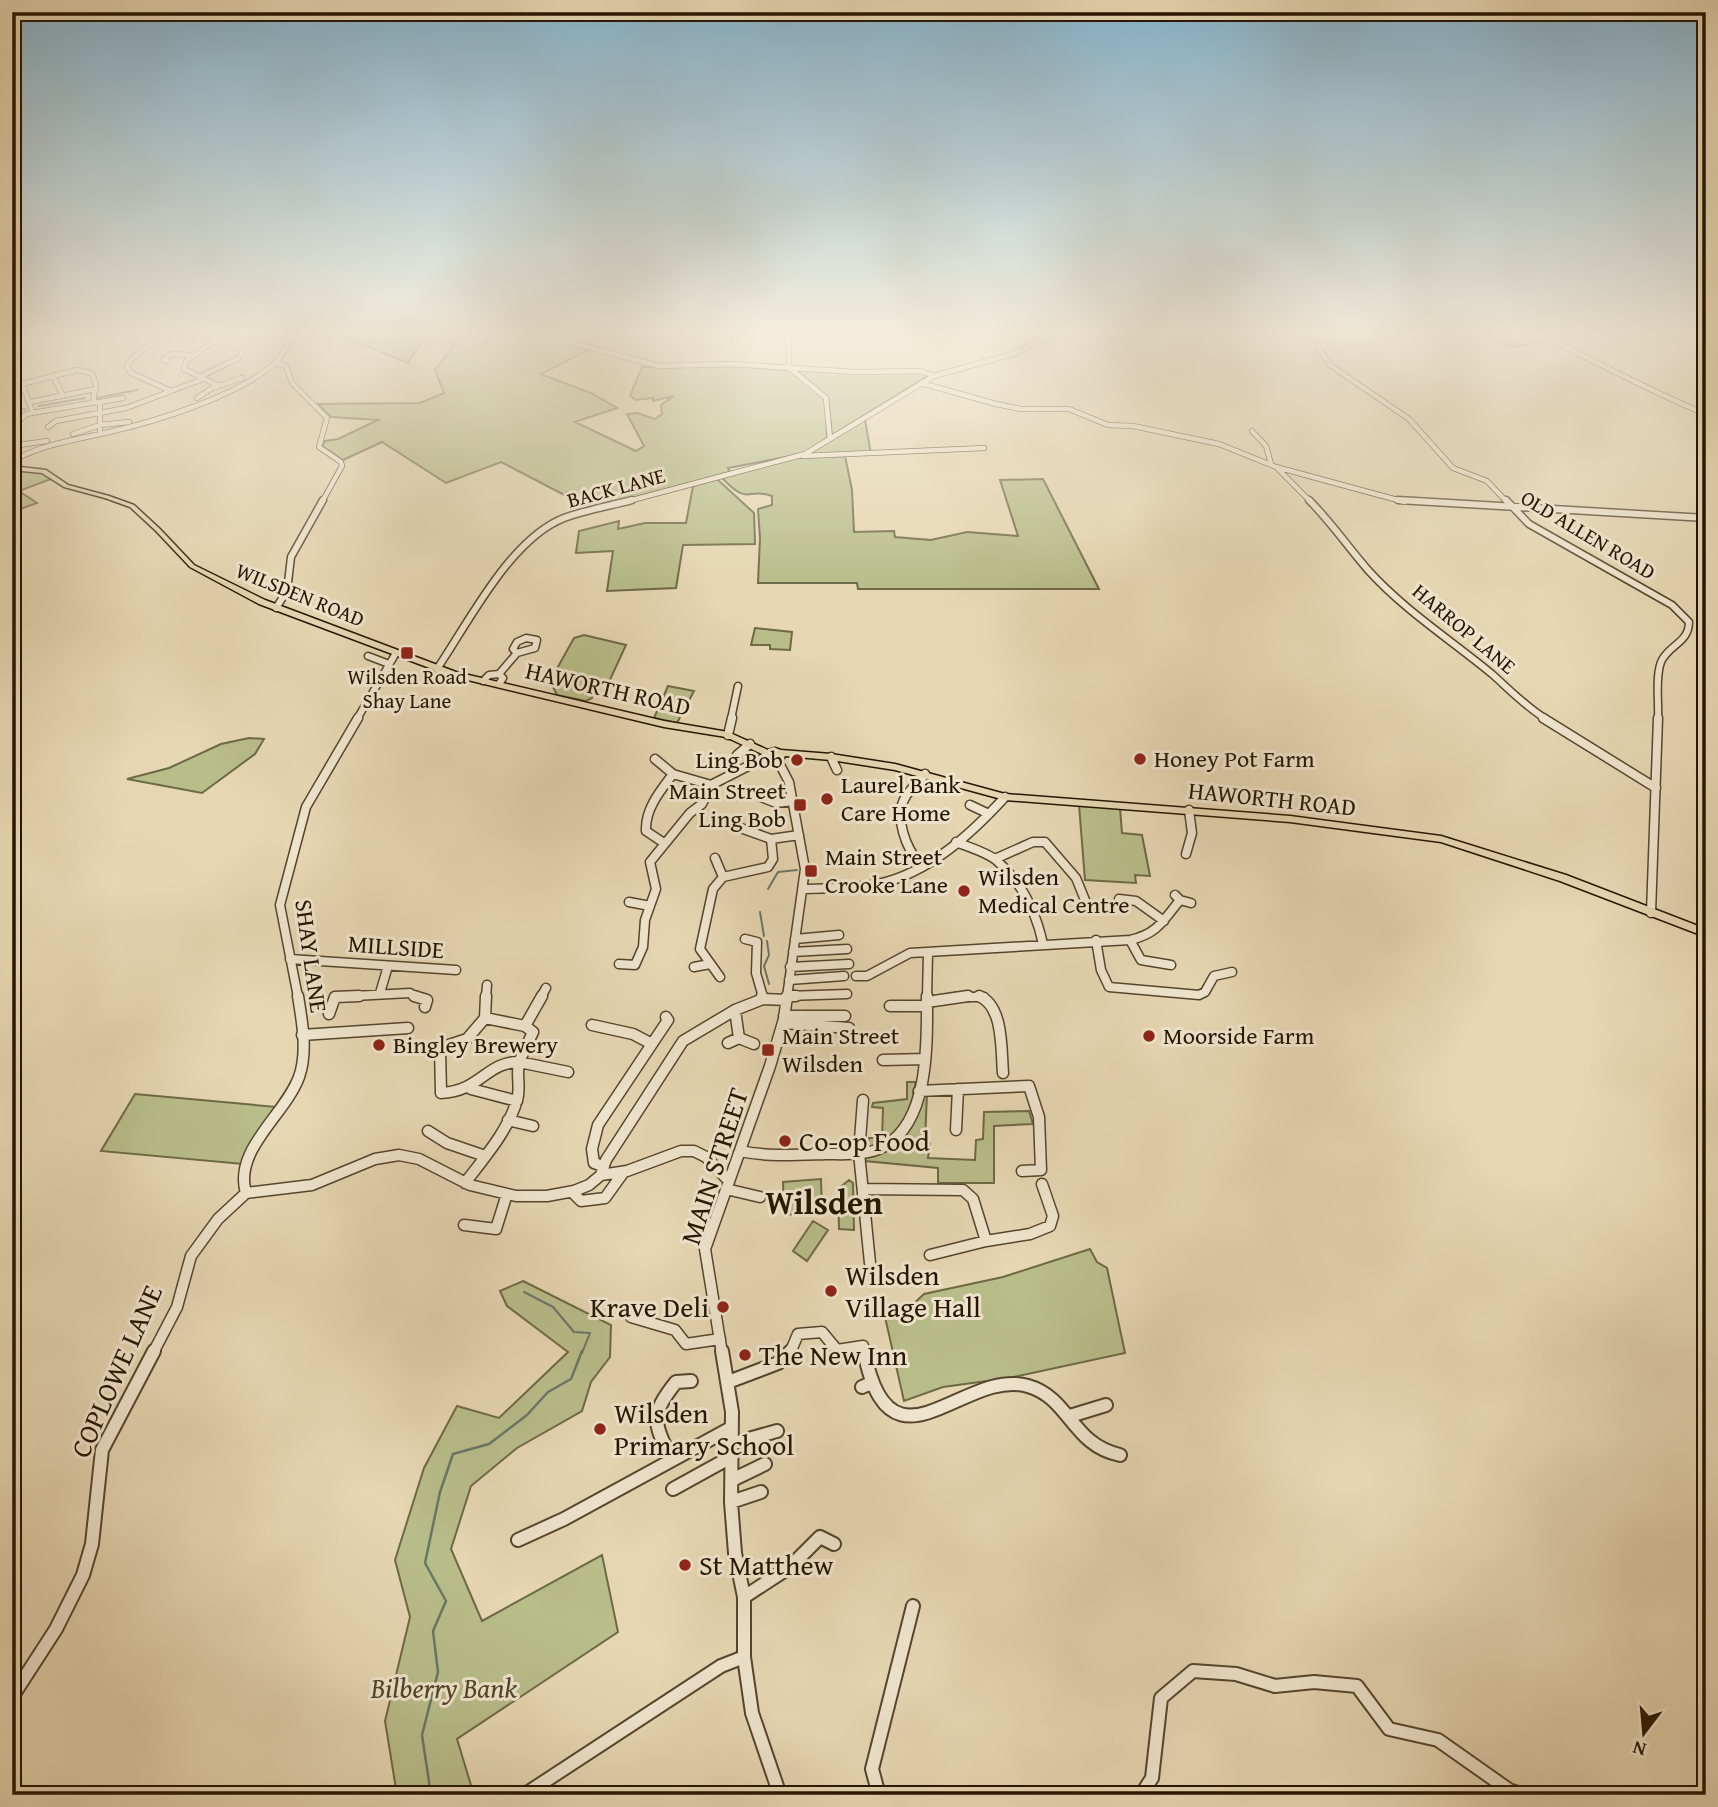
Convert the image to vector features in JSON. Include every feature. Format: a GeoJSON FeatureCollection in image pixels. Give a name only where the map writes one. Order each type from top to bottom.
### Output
{"type":"FeatureCollection","features":[{"type":"Feature","properties":{"kind":"main road","name":"WILSDEN ROAD"},"geometry":{"type":"LineString","coordinates":[[12,468],[44,471],[66,486],[132,506],[144,515],[192,566],[276,608],[336,628],[438,670]]}},
{"type":"Feature","properties":{"kind":"main road","name":"HAWORTH ROAD"},"geometry":{"type":"LineString","coordinates":[[438,670],[483,681],[499,679],[664,724],[728,735],[779,757],[831,757],[925,774],[1005,797],[1337,824],[1441,839],[1563,878],[1706,933]]}},
{"type":"Feature","properties":{"kind":"main road"},"geometry":{"type":"LineString","coordinates":[[756,761],[765,753]]}},
{"type":"Feature","properties":{"kind":"street"},"geometry":{"type":"LineString","coordinates":[[13,417],[25,415]]}},
{"type":"Feature","properties":{"kind":"street"},"geometry":{"type":"LineString","coordinates":[[46,426],[56,421],[87,415]]}},
{"type":"Feature","properties":{"kind":"street"},"geometry":{"type":"LineString","coordinates":[[100,415],[100,434]]}},
{"type":"Feature","properties":{"kind":"street"},"geometry":{"type":"LineString","coordinates":[[12,446],[45,441],[100,425],[151,415]]}},
{"type":"Feature","properties":{"kind":"street"},"geometry":{"type":"LineString","coordinates":[[12,461],[51,444],[100,434],[163,415]]}},
{"type":"Feature","properties":{"kind":"street"},"geometry":{"type":"LineString","coordinates":[[276,608],[289,589],[288,570],[291,557],[342,466],[319,447],[327,418],[324,415]]}},
{"type":"Feature","properties":{"kind":"street"},"geometry":{"type":"LineString","coordinates":[[828,415],[830,439]]}},
{"type":"Feature","properties":{"kind":"street","name":"BACK LANE"},"geometry":{"type":"LineString","coordinates":[[438,670],[499,580],[520,552],[546,525],[564,517],[796,456],[868,415]]}},
{"type":"Feature","properties":{"kind":"street","name":"OLD ALLEN ROAD"},"geometry":{"type":"LineString","coordinates":[[1084,415],[1108,425],[1133,426],[1219,444],[1273,466],[1406,502],[1510,506],[1523,519],[1548,536],[1672,605],[1689,622],[1688,634],[1661,661],[1651,913]]}},
{"type":"Feature","properties":{"kind":"street"},"geometry":{"type":"LineString","coordinates":[[1403,415],[1449,464],[1487,481],[1510,506],[1706,519]]}},
{"type":"Feature","properties":{"kind":"street"},"geometry":{"type":"LineString","coordinates":[[13,426],[20,417]]}},
{"type":"Feature","properties":{"kind":"street"},"geometry":{"type":"LineString","coordinates":[[1252,431],[1266,446],[1273,466]]}},
{"type":"Feature","properties":{"kind":"street"},"geometry":{"type":"LineString","coordinates":[[796,456],[984,448]]}},
{"type":"Feature","properties":{"kind":"street"},"geometry":{"type":"LineString","coordinates":[[22,455],[27,456],[44,449]]}},
{"type":"Feature","properties":{"kind":"street","name":"HARROP LANE"},"geometry":{"type":"LineString","coordinates":[[1273,466],[1333,524],[1368,571],[1415,613],[1493,675],[1531,710],[1656,788]]}},
{"type":"Feature","properties":{"kind":"street","name":"SHAY LANE"},"geometry":{"type":"LineString","coordinates":[[246,1193],[242,1177],[253,1152],[300,1075],[302,1035],[280,905],[306,807],[396,653]]}},
{"type":"Feature","properties":{"kind":"street"},"geometry":{"type":"LineString","coordinates":[[499,679],[517,653]]}},
{"type":"Feature","properties":{"kind":"street"},"geometry":{"type":"LineString","coordinates":[[369,656],[389,664]]}},
{"type":"Feature","properties":{"kind":"street"},"geometry":{"type":"LineString","coordinates":[[728,735],[738,686]]}},
{"type":"Feature","properties":{"kind":"street"},"geometry":{"type":"LineString","coordinates":[[737,755],[750,744]]}},
{"type":"Feature","properties":{"kind":"street","name":"MAIN STREET"},"geometry":{"type":"LineString","coordinates":[[779,757],[793,801],[805,869],[784,1020],[705,1250],[728,1382],[731,1502],[735,1553],[744,1597],[744,1657],[752,1713],[780,1795]]}},
{"type":"Feature","properties":{"kind":"street"},"geometry":{"type":"LineString","coordinates":[[831,757],[836,770]]}},
{"type":"Feature","properties":{"kind":"street"},"geometry":{"type":"LineString","coordinates":[[655,759],[673,774],[710,785]]}},
{"type":"Feature","properties":{"kind":"street"},"geometry":{"type":"LineString","coordinates":[[619,964],[635,965],[643,947],[642,934],[656,889],[650,862],[690,813],[702,804],[710,785],[756,761]]}},
{"type":"Feature","properties":{"kind":"street"},"geometry":{"type":"LineString","coordinates":[[664,843],[646,831],[645,823],[657,794],[673,774]]}},
{"type":"Feature","properties":{"kind":"street"},"geometry":{"type":"LineString","coordinates":[[921,865],[912,857],[902,828],[902,805],[925,774]]}},
{"type":"Feature","properties":{"kind":"street"},"geometry":{"type":"LineString","coordinates":[[761,797],[776,803],[793,801]]}},
{"type":"Feature","properties":{"kind":"street"},"geometry":{"type":"LineString","coordinates":[[803,889],[885,882],[921,865],[956,842],[1005,797]]}},
{"type":"Feature","properties":{"kind":"street"},"geometry":{"type":"LineString","coordinates":[[970,805],[989,814]]}},
{"type":"Feature","properties":{"kind":"street"},"geometry":{"type":"LineString","coordinates":[[1186,854],[1192,834],[1189,810]]}},
{"type":"Feature","properties":{"kind":"street"},"geometry":{"type":"LineString","coordinates":[[735,826],[771,839],[799,835]]}},
{"type":"Feature","properties":{"kind":"street"},"geometry":{"type":"LineString","coordinates":[[720,977],[700,949],[713,889],[723,877],[768,867],[773,859],[771,839]]}},
{"type":"Feature","properties":{"kind":"street"},"geometry":{"type":"LineString","coordinates":[[956,842],[995,859],[1028,898],[1037,918],[1043,944]]}},
{"type":"Feature","properties":{"kind":"street"},"geometry":{"type":"LineString","coordinates":[[995,859],[1033,842],[1045,842],[1078,878],[1085,891],[1087,905]]}},
{"type":"Feature","properties":{"kind":"street"},"geometry":{"type":"LineString","coordinates":[[715,858],[723,877]]}},
{"type":"Feature","properties":{"kind":"street"},"geometry":{"type":"LineString","coordinates":[[856,976],[867,976],[910,953],[1130,940],[1147,936],[1164,921],[1178,898],[1191,903]]}},
{"type":"Feature","properties":{"kind":"street"},"geometry":{"type":"LineString","coordinates":[[1116,899],[1136,901],[1164,921]]}},
{"type":"Feature","properties":{"kind":"street"},"geometry":{"type":"LineString","coordinates":[[629,902],[650,906]]}},
{"type":"Feature","properties":{"kind":"street"},"geometry":{"type":"LineString","coordinates":[[795,939],[839,935]]}},
{"type":"Feature","properties":{"kind":"street"},"geometry":{"type":"LineString","coordinates":[[745,939],[757,942],[756,973],[763,999]]}},
{"type":"Feature","properties":{"kind":"street"},"geometry":{"type":"LineString","coordinates":[[1096,940],[1101,970],[1109,987],[1199,995],[1205,992],[1212,976],[1220,972],[1232,972]]}},
{"type":"Feature","properties":{"kind":"street"},"geometry":{"type":"LineString","coordinates":[[1130,940],[1139,959],[1171,965]]}},
{"type":"Feature","properties":{"kind":"street"},"geometry":{"type":"LineString","coordinates":[[793,952],[847,949]]}},
{"type":"Feature","properties":{"kind":"street"},"geometry":{"type":"LineString","coordinates":[[740,1150],[763,1156],[859,1153],[886,1146],[902,1134],[914,1112],[925,1059],[928,953]]}},
{"type":"Feature","properties":{"kind":"street","name":"MILLSIDE"},"geometry":{"type":"LineString","coordinates":[[290,959],[456,970]]}},
{"type":"Feature","properties":{"kind":"street"},"geometry":{"type":"LineString","coordinates":[[1153,963],[1154,974]]}},
{"type":"Feature","properties":{"kind":"street"},"geometry":{"type":"LineString","coordinates":[[694,967],[710,964]]}},
{"type":"Feature","properties":{"kind":"street"},"geometry":{"type":"LineString","coordinates":[[790,967],[849,964]]}},
{"type":"Feature","properties":{"kind":"street"},"geometry":{"type":"LineString","coordinates":[[380,993],[388,966]]}},
{"type":"Feature","properties":{"kind":"street"},"geometry":{"type":"LineString","coordinates":[[789,980],[844,976]]}},
{"type":"Feature","properties":{"kind":"street"},"geometry":{"type":"LineString","coordinates":[[487,985],[485,1018],[467,1039],[440,1048],[441,1093],[471,1088],[517,1101]]}},
{"type":"Feature","properties":{"kind":"street"},"geometry":{"type":"LineString","coordinates":[[525,1026],[546,988]]}},
{"type":"Feature","properties":{"kind":"street"},"geometry":{"type":"LineString","coordinates":[[328,1014],[335,997],[354,992],[410,993],[418,999],[426,1000],[425,1007]]}},
{"type":"Feature","properties":{"kind":"street"},"geometry":{"type":"LineString","coordinates":[[246,1193],[279,1191],[322,1183],[367,1161],[394,1154],[414,1157],[465,1183],[506,1197],[545,1197],[572,1192],[589,1186],[602,1171],[683,1041],[735,1010],[763,999],[847,994]]}},
{"type":"Feature","properties":{"kind":"street"},"geometry":{"type":"LineString","coordinates":[[890,1006],[982,996],[989,1001],[996,1016],[1003,1073]]}},
{"type":"Feature","properties":{"kind":"street"},"geometry":{"type":"LineString","coordinates":[[735,1010],[738,1038]]}},
{"type":"Feature","properties":{"kind":"street"},"geometry":{"type":"LineString","coordinates":[[822,1021],[845,1016]]}},
{"type":"Feature","properties":{"kind":"street"},"geometry":{"type":"LineString","coordinates":[[666,1017],[668,1020],[598,1125],[593,1139],[594,1163],[610,1176],[672,1153],[695,1152],[706,1157],[728,1185],[760,1197]]}},
{"type":"Feature","properties":{"kind":"street"},"geometry":{"type":"LineString","coordinates":[[465,1183],[508,1120],[517,1101],[519,1062],[533,1032],[525,1026],[485,1018]]}},
{"type":"Feature","properties":{"kind":"street"},"geometry":{"type":"LineString","coordinates":[[784,1020],[822,1021],[849,1028]]}},
{"type":"Feature","properties":{"kind":"street"},"geometry":{"type":"LineString","coordinates":[[593,1025],[633,1034],[652,1044]]}},
{"type":"Feature","properties":{"kind":"street"},"geometry":{"type":"LineString","coordinates":[[302,1035],[408,1028]]}},
{"type":"Feature","properties":{"kind":"street"},"geometry":{"type":"LineString","coordinates":[[728,1043],[738,1038],[754,1044]]}},
{"type":"Feature","properties":{"kind":"street"},"geometry":{"type":"LineString","coordinates":[[883,1060],[925,1059]]}},
{"type":"Feature","properties":{"kind":"street"},"geometry":{"type":"LineString","coordinates":[[471,1088],[505,1063],[519,1062],[568,1072]]}},
{"type":"Feature","properties":{"kind":"street"},"geometry":{"type":"LineString","coordinates":[[919,1091],[1029,1086],[1042,1127],[1041,1170],[1023,1171]]}},
{"type":"Feature","properties":{"kind":"street"},"geometry":{"type":"LineString","coordinates":[[956,1130],[958,1089]]}},
{"type":"Feature","properties":{"kind":"street"},"geometry":{"type":"LineString","coordinates":[[863,1100],[859,1153],[870,1263]]}},
{"type":"Feature","properties":{"kind":"street"},"geometry":{"type":"LineString","coordinates":[[508,1120],[533,1126]]}},
{"type":"Feature","properties":{"kind":"street"},"geometry":{"type":"LineString","coordinates":[[434,1131],[447,1143],[485,1156]]}},
{"type":"Feature","properties":{"kind":"street"},"geometry":{"type":"LineString","coordinates":[[572,1192],[581,1200],[604,1198],[623,1173]]}},
{"type":"Feature","properties":{"kind":"street"},"geometry":{"type":"LineString","coordinates":[[930,1255],[986,1241],[1030,1234],[1050,1226],[1052,1216],[1042,1184]]}},
{"type":"Feature","properties":{"kind":"street"},"geometry":{"type":"LineString","coordinates":[[863,1189],[962,1190],[973,1199],[986,1241]]}},
{"type":"Feature","properties":{"kind":"street","name":"COPLOWE LANE"},"geometry":{"type":"LineString","coordinates":[[12,1697],[75,1598],[90,1553],[96,1475],[102,1450],[177,1307],[191,1256],[218,1219],[246,1193]]}},
{"type":"Feature","properties":{"kind":"street"},"geometry":{"type":"LineString","coordinates":[[464,1225],[480,1224],[496,1229],[506,1197]]}},
{"type":"Feature","properties":{"kind":"street"},"geometry":{"type":"LineString","coordinates":[[631,1317],[675,1330],[686,1344],[720,1339]]}},
{"type":"Feature","properties":{"kind":"street"},"geometry":{"type":"LineString","coordinates":[[728,1382],[778,1363],[790,1354],[798,1334],[822,1332],[838,1350],[863,1346],[866,1385],[891,1410],[907,1417],[925,1416],[989,1387],[1025,1385],[1042,1391],[1070,1416],[1077,1430],[1096,1449],[1108,1455],[1121,1455]]}},
{"type":"Feature","properties":{"kind":"street"},"geometry":{"type":"LineString","coordinates":[[671,1458],[655,1424],[656,1406],[676,1382],[691,1381]]}},
{"type":"Feature","properties":{"kind":"street"},"geometry":{"type":"LineString","coordinates":[[1070,1416],[1106,1405]]}},
{"type":"Feature","properties":{"kind":"street"},"geometry":{"type":"LineString","coordinates":[[518,1540],[564,1519],[671,1458],[731,1428]]}},
{"type":"Feature","properties":{"kind":"street"},"geometry":{"type":"LineString","coordinates":[[673,1489],[731,1450],[777,1431]]}},
{"type":"Feature","properties":{"kind":"street"},"geometry":{"type":"LineString","coordinates":[[732,1480],[765,1464]]}},
{"type":"Feature","properties":{"kind":"street"},"geometry":{"type":"LineString","coordinates":[[731,1502],[761,1492]]}},
{"type":"Feature","properties":{"kind":"street"},"geometry":{"type":"LineString","coordinates":[[744,1597],[790,1567],[820,1537],[834,1544]]}},
{"type":"Feature","properties":{"kind":"street"},"geometry":{"type":"LineString","coordinates":[[878,1795],[872,1769],[913,1606]]}},
{"type":"Feature","properties":{"kind":"street"},"geometry":{"type":"LineString","coordinates":[[524,1795],[721,1667],[744,1657]]}},
{"type":"Feature","properties":{"kind":"street"},"geometry":{"type":"LineString","coordinates":[[1141,1795],[1152,1778],[1161,1698],[1193,1671],[1236,1674],[1275,1686],[1314,1682],[1357,1686],[1388,1729],[1438,1740],[1509,1790],[1524,1795]]}},
{"type":"Feature","properties":{"kind":"green space"},"geometry":{"type":"Polygon","coordinates":[[[329,415],[595,415],[575,422],[636,451],[644,446],[628,415],[644,415],[655,419],[660,415],[826,415],[827,438],[802,454],[728,468],[730,472],[585,511],[568,492],[566,493],[572,499],[501,462],[446,483],[382,442],[343,460],[322,446],[325,441],[338,439],[378,420],[329,415]]]}},
{"type":"Feature","properties":{"kind":"green space"},"geometry":{"type":"Polygon","coordinates":[[[830,415],[864,415],[832,435],[830,415]]]}},
{"type":"Feature","properties":{"kind":"green space"},"geometry":{"type":"Polygon","coordinates":[[[865,420],[871,454],[805,456],[865,420]]]}},
{"type":"Feature","properties":{"kind":"green space"},"geometry":{"type":"Polygon","coordinates":[[[845,456],[852,490],[854,532],[894,531],[895,537],[931,540],[967,532],[1018,536],[1000,480],[1043,479],[1099,589],[858,589],[857,583],[758,583],[758,509],[772,505],[772,496],[743,494],[722,478],[794,458],[845,456]]]}},
{"type":"Feature","properties":{"kind":"green space"},"geometry":{"type":"Polygon","coordinates":[[[12,469],[43,473],[51,479],[19,491],[37,503],[12,512],[12,469]]]}},
{"type":"Feature","properties":{"kind":"green space"},"geometry":{"type":"Polygon","coordinates":[[[717,479],[754,513],[755,544],[683,545],[676,588],[607,591],[613,551],[576,553],[579,531],[619,521],[618,529],[645,523],[686,523],[693,486],[717,479]]]}},
{"type":"Feature","properties":{"kind":"green space"},"geometry":{"type":"Polygon","coordinates":[[[755,628],[792,632],[790,650],[770,649],[770,645],[751,645],[755,628]]]}},
{"type":"Feature","properties":{"kind":"green space"},"geometry":{"type":"Polygon","coordinates":[[[584,635],[626,645],[609,682],[595,686],[592,698],[586,701],[557,695],[550,681],[574,638],[584,635]]]}},
{"type":"Feature","properties":{"kind":"green space"},"geometry":{"type":"Polygon","coordinates":[[[668,686],[694,691],[677,723],[654,718],[668,686]]]}},
{"type":"Feature","properties":{"kind":"green space"},"geometry":{"type":"Polygon","coordinates":[[[249,738],[264,739],[255,754],[202,793],[127,779],[169,768],[221,744],[249,738]]]}},
{"type":"Feature","properties":{"kind":"green space"},"geometry":{"type":"Polygon","coordinates":[[[1079,805],[1120,808],[1122,833],[1142,835],[1150,876],[1135,875],[1136,883],[1085,880],[1079,805]]]}},
{"type":"Feature","properties":{"kind":"green space"},"geometry":{"type":"Polygon","coordinates":[[[907,1082],[916,1082],[913,1093],[927,1093],[925,1142],[930,1143],[928,1158],[975,1160],[976,1140],[983,1139],[984,1112],[1029,1111],[1033,1124],[994,1126],[994,1183],[938,1183],[938,1168],[865,1161],[869,1138],[882,1138],[883,1108],[872,1107],[873,1103],[907,1099],[907,1082]]]}},
{"type":"Feature","properties":{"kind":"green space"},"geometry":{"type":"Polygon","coordinates":[[[135,1094],[277,1107],[243,1164],[101,1151],[135,1094]]]}},
{"type":"Feature","properties":{"kind":"green space"},"geometry":{"type":"Polygon","coordinates":[[[821,1179],[822,1212],[784,1215],[783,1182],[821,1179]]]}},
{"type":"Feature","properties":{"kind":"green space"},"geometry":{"type":"Polygon","coordinates":[[[849,1180],[853,1183],[854,1230],[839,1229],[838,1189],[849,1180]]]}},
{"type":"Feature","properties":{"kind":"green space"},"geometry":{"type":"Polygon","coordinates":[[[813,1221],[828,1230],[807,1261],[793,1251],[813,1221]]]}},
{"type":"Feature","properties":{"kind":"green space"},"geometry":{"type":"Polygon","coordinates":[[[1090,1249],[1097,1262],[1107,1268],[1125,1353],[1009,1378],[943,1387],[904,1401],[885,1317],[908,1309],[924,1294],[1003,1277],[1090,1249]]]}},
{"type":"Feature","properties":{"kind":"green space","name":"Bilberry Bank"},"geometry":{"type":"Polygon","coordinates":[[[523,1281],[611,1325],[610,1357],[591,1382],[582,1411],[517,1448],[471,1486],[451,1549],[482,1621],[602,1555],[618,1632],[457,1739],[474,1795],[397,1795],[385,1721],[410,1617],[395,1560],[424,1468],[457,1406],[499,1418],[568,1352],[507,1306],[500,1291],[523,1281]]]}},
{"type":"Feature","properties":{"kind":"waterway"},"geometry":{"type":"LineString","coordinates":[[768,889],[778,872],[797,870]]}},
{"type":"Feature","properties":{"kind":"waterway"},"geometry":{"type":"LineString","coordinates":[[760,912],[764,936]]}},
{"type":"Feature","properties":{"kind":"waterway"},"geometry":{"type":"LineString","coordinates":[[767,941],[769,955],[764,966],[769,984]]}},
{"type":"Feature","properties":{"kind":"waterway"},"geometry":{"type":"LineString","coordinates":[[524,1292],[553,1307],[574,1332],[590,1333],[582,1353]]}},
{"type":"Feature","properties":{"kind":"waterway"},"geometry":{"type":"LineString","coordinates":[[431,1795],[422,1735],[438,1672],[433,1631],[446,1601],[425,1563],[440,1492],[453,1454],[489,1444],[527,1415],[548,1392],[571,1379],[582,1351]]}},
{"type":"Feature","properties":{"kind":"place","name":"Wilsden Road Shay Lane"},"geometry":{"type":"Point","coordinates":[407,653]}},
{"type":"Feature","properties":{"kind":"place","name":"Honey Pot Farm"},"geometry":{"type":"Point","coordinates":[1140,759]}},
{"type":"Feature","properties":{"kind":"place","name":"Ling Bob"},"geometry":{"type":"Point","coordinates":[797,760]}},
{"type":"Feature","properties":{"kind":"place","name":"Laurel Bank Care Home"},"geometry":{"type":"Point","coordinates":[827,799]}},
{"type":"Feature","properties":{"kind":"place","name":"Main Street Ling Bob"},"geometry":{"type":"Point","coordinates":[800,805]}},
{"type":"Feature","properties":{"kind":"place","name":"Main Street Crooke Lane"},"geometry":{"type":"Point","coordinates":[811,871]}},
{"type":"Feature","properties":{"kind":"place","name":"Wilsden Medical Centre"},"geometry":{"type":"Point","coordinates":[964,891]}},
{"type":"Feature","properties":{"kind":"place","name":"Moorside Farm"},"geometry":{"type":"Point","coordinates":[1149,1036]}},
{"type":"Feature","properties":{"kind":"place","name":"Bingley Brewery"},"geometry":{"type":"Point","coordinates":[379,1045]}},
{"type":"Feature","properties":{"kind":"place","name":"Main Street Wilsden"},"geometry":{"type":"Point","coordinates":[768,1050]}},
{"type":"Feature","properties":{"kind":"place","name":"Co-op Food"},"geometry":{"type":"Point","coordinates":[785,1141]}},
{"type":"Feature","properties":{"kind":"place","name":"Wilsden Village Hall"},"geometry":{"type":"Point","coordinates":[831,1291]}},
{"type":"Feature","properties":{"kind":"place","name":"Krave Deli"},"geometry":{"type":"Point","coordinates":[723,1307]}},
{"type":"Feature","properties":{"kind":"place","name":"The New Inn"},"geometry":{"type":"Point","coordinates":[745,1355]}},
{"type":"Feature","properties":{"kind":"place","name":"Wilsden Primary School"},"geometry":{"type":"Point","coordinates":[600,1429]}},
{"type":"Feature","properties":{"kind":"place","name":"St Matthew"},"geometry":{"type":"Point","coordinates":[685,1565]}},
{"type":"Feature","properties":{"kind":"district","name":"Wilsden"},"geometry":{"type":"Point","coordinates":[824,1202]}}]}
